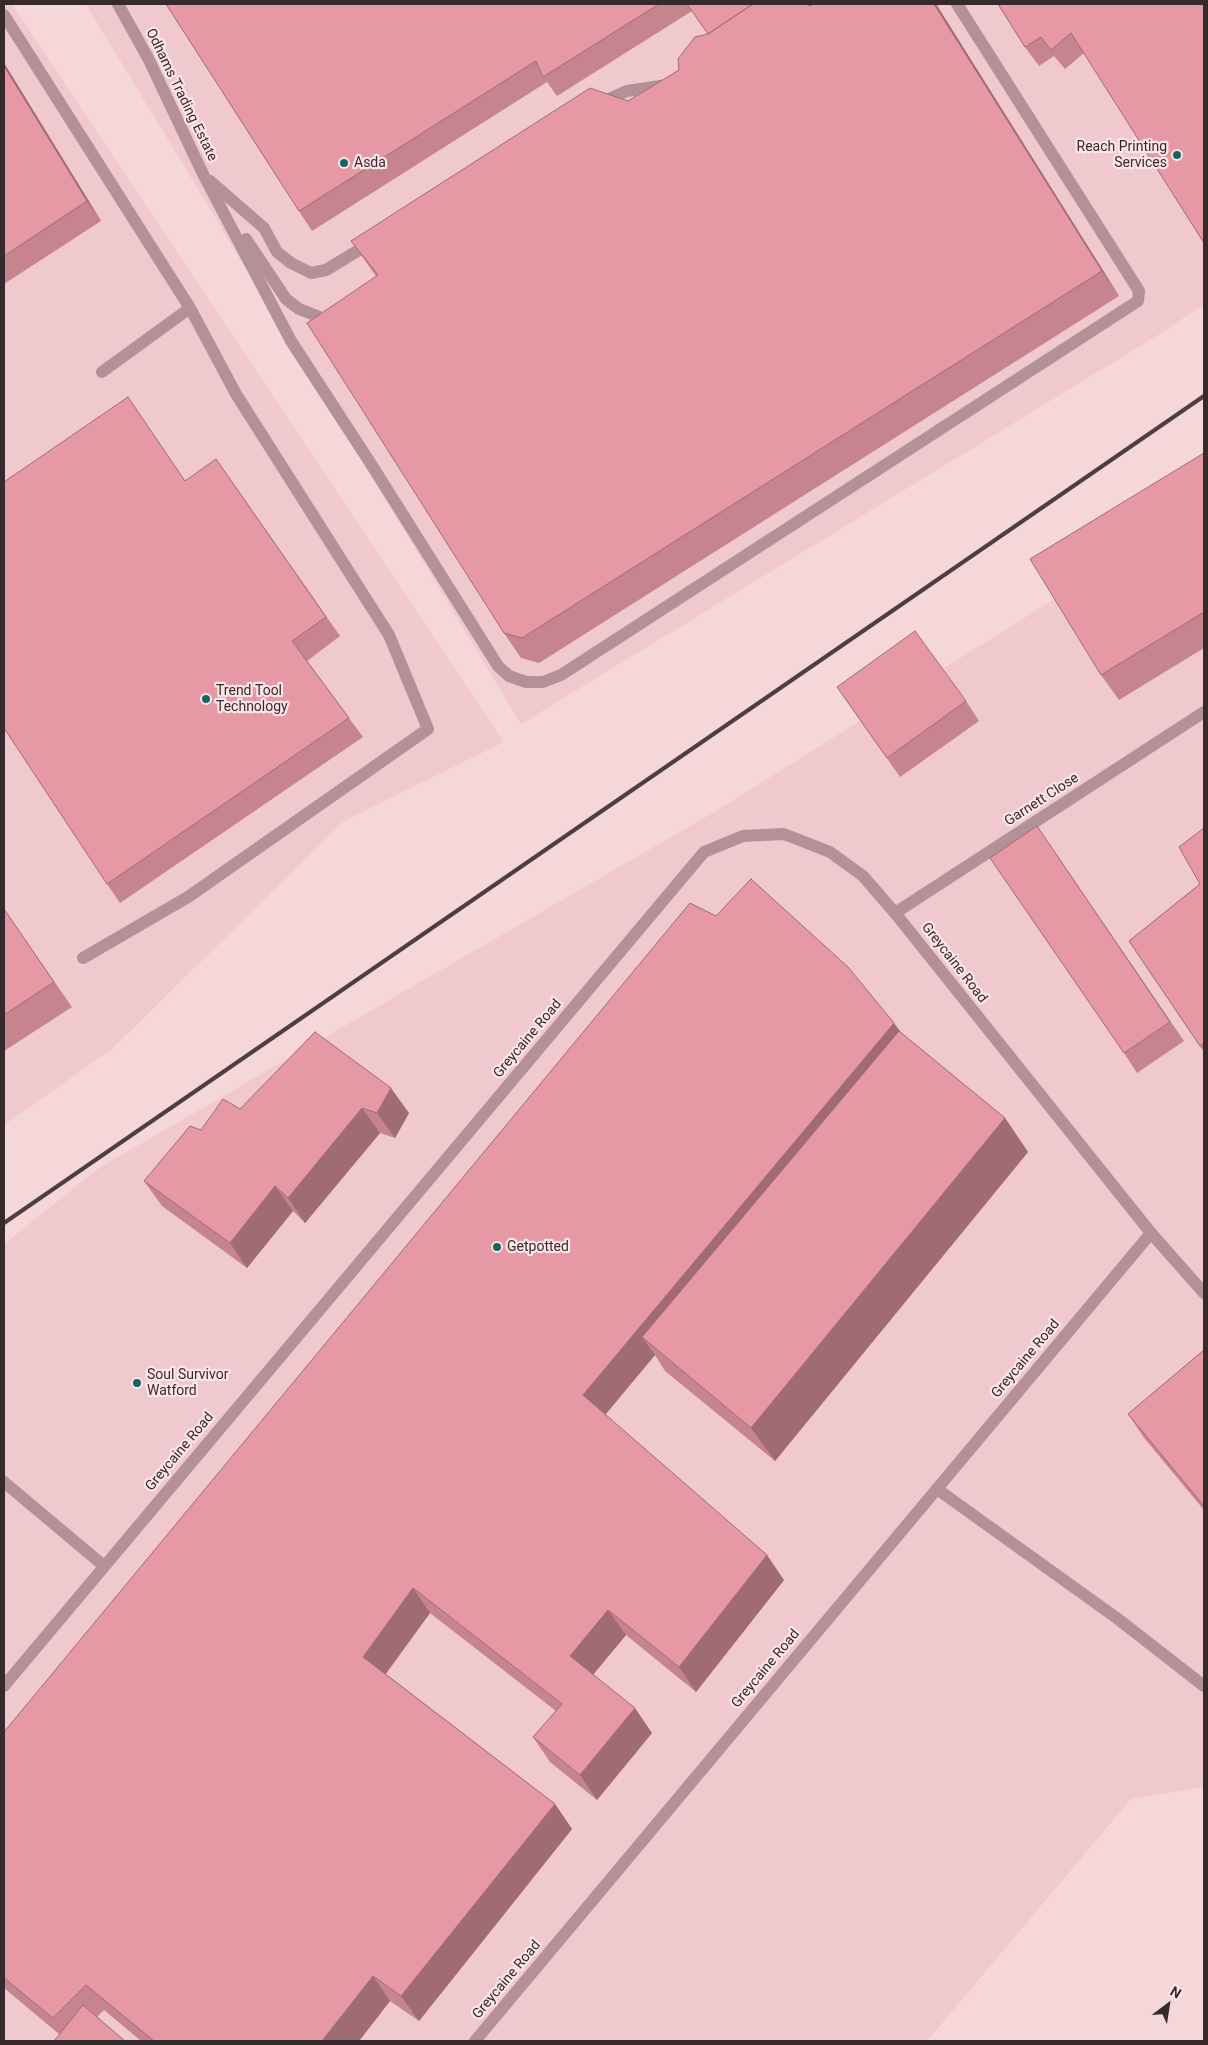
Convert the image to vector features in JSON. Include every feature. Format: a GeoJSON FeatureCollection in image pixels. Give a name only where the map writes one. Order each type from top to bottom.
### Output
{"type":"FeatureCollection","features":[{"type":"Feature","properties":{"kind":"street","name":"Odhams Trading Estate"},"geometry":{"type":"LineString","coordinates":[[118,4],[149,60],[203,174]]}},
{"type":"Feature","properties":{"kind":"street"},"geometry":{"type":"LineString","coordinates":[[203,174],[292,341],[498,666],[508,676],[526,682],[543,682],[561,675],[1138,301],[1139,291],[957,4]]}},
{"type":"Feature","properties":{"kind":"street"},"geometry":{"type":"LineString","coordinates":[[4,16],[190,308],[236,394],[389,635],[428,729],[188,897],[83,958]]}},
{"type":"Feature","properties":{"kind":"street"},"geometry":{"type":"LineString","coordinates":[[589,110],[626,91],[678,85]]}},
{"type":"Feature","properties":{"kind":"street"},"geometry":{"type":"LineString","coordinates":[[203,174],[264,228],[277,252],[291,263],[311,272],[326,270],[386,234]]}},
{"type":"Feature","properties":{"kind":"street"},"geometry":{"type":"LineString","coordinates":[[203,174],[266,272],[286,299],[306,312],[345,326]]}},
{"type":"Feature","properties":{"kind":"street"},"geometry":{"type":"LineString","coordinates":[[102,372],[190,308]]}},
{"type":"Feature","properties":{"kind":"street","name":"Garnett Close"},"geometry":{"type":"LineString","coordinates":[[895,913],[1204,712]]}},
{"type":"Feature","properties":{"kind":"street","name":"Greycaine Road"},"geometry":{"type":"LineString","coordinates":[[4,1686],[704,852],[743,836],[784,834],[830,852],[863,876],[895,913],[1151,1233],[475,2041]]}},
{"type":"Feature","properties":{"kind":"street"},"geometry":{"type":"LineString","coordinates":[[1151,1233],[1204,1293]]}},
{"type":"Feature","properties":{"kind":"street"},"geometry":{"type":"LineString","coordinates":[[4,1482],[104,1566]]}},
{"type":"Feature","properties":{"kind":"street"},"geometry":{"type":"LineString","coordinates":[[937,1489],[1118,1619],[1204,1686]]}},
{"type":"Feature","properties":{"kind":"shaded area"},"geometry":{"type":"Polygon","coordinates":[[[4,4],[12,4],[504,742],[344,821],[112,1049],[4,1125],[4,4]]]}},
{"type":"Feature","properties":{"kind":"shaded area"},"geometry":{"type":"Polygon","coordinates":[[[86,4],[1204,4],[1204,304],[1163,332],[521,724],[86,4]]]}},
{"type":"Feature","properties":{"kind":"shaded area"},"geometry":{"type":"Polygon","coordinates":[[[1204,501],[1204,1787],[1131,1799],[927,2041],[4,2041],[4,1244],[99,1168],[716,811],[1136,548],[1204,501]]]}},
{"type":"Feature","properties":{"kind":"building","name":"Asda"},"geometry":{"type":"Polygon","coordinates":[[[166,4],[659,4],[543,77],[536,61],[299,211],[166,4]]]}},
{"type":"Feature","properties":{"kind":"building"},"geometry":{"type":"Polygon","coordinates":[[[687,4],[753,4],[708,34],[687,4]]]}},
{"type":"Feature","properties":{"kind":"building"},"geometry":{"type":"Polygon","coordinates":[[[753,4],[805,4],[811,6],[813,4],[934,4],[1102,271],[522,638],[504,633],[307,323],[378,275],[351,241],[590,88],[628,101],[679,70],[678,59],[695,37],[708,34],[753,4]]]}},
{"type":"Feature","properties":{"kind":"building","name":"Reach Printing Services"},"geometry":{"type":"Polygon","coordinates":[[[998,4],[1204,4],[1204,243],[1071,33],[1051,50],[1041,37],[1025,47],[998,4]]]}},
{"type":"Feature","properties":{"kind":"building"},"geometry":{"type":"Polygon","coordinates":[[[4,66],[87,201],[4,256],[4,66]]]}},
{"type":"Feature","properties":{"kind":"building"},"geometry":{"type":"Polygon","coordinates":[[[128,397],[185,481],[216,459],[326,617],[292,641],[349,718],[107,884],[4,728],[4,482],[128,397]]]}},
{"type":"Feature","properties":{"kind":"building"},"geometry":{"type":"Polygon","coordinates":[[[1204,453],[1204,612],[1101,675],[1030,559],[1204,453]]]}},
{"type":"Feature","properties":{"kind":"building"},"geometry":{"type":"Polygon","coordinates":[[[915,631],[966,701],[887,758],[837,687],[915,631]]]}},
{"type":"Feature","properties":{"kind":"building"},"geometry":{"type":"Polygon","coordinates":[[[1037,826],[1170,1022],[1124,1053],[990,858],[1037,826]]]}},
{"type":"Feature","properties":{"kind":"building"},"geometry":{"type":"Polygon","coordinates":[[[1204,828],[1204,1043],[1200,1046],[1129,941],[1200,884],[1179,847],[1204,828]]]}},
{"type":"Feature","properties":{"kind":"building"},"geometry":{"type":"Polygon","coordinates":[[[751,879],[848,967],[894,1023],[583,1395],[767,1555],[679,1667],[608,1610],[570,1656],[635,1708],[580,1775],[533,1737],[562,1704],[413,1588],[363,1657],[555,1804],[401,1996],[373,1976],[322,2041],[154,2041],[86,1985],[53,2018],[4,1978],[4,1732],[690,903],[716,916],[751,879]]]}},
{"type":"Feature","properties":{"kind":"building"},"geometry":{"type":"Polygon","coordinates":[[[4,909],[54,982],[4,1015],[4,909]]]}},
{"type":"Feature","properties":{"kind":"building"},"geometry":{"type":"Polygon","coordinates":[[[899,1031],[1005,1118],[751,1428],[642,1337],[899,1031]]]}},
{"type":"Feature","properties":{"kind":"building"},"geometry":{"type":"Polygon","coordinates":[[[315,1032],[391,1088],[377,1113],[362,1108],[288,1198],[275,1186],[230,1243],[144,1181],[190,1126],[201,1130],[223,1099],[240,1109],[315,1032]]]}},
{"type":"Feature","properties":{"kind":"building"},"geometry":{"type":"Polygon","coordinates":[[[1204,1350],[1204,1506],[1128,1414],[1204,1350]]]}},
{"type":"Feature","properties":{"kind":"building"},"geometry":{"type":"Polygon","coordinates":[[[83,2005],[125,2041],[54,2041],[83,2005]]]}},
{"type":"Feature","properties":{"kind":"railway"},"geometry":{"type":"LineString","coordinates":[[4,1223],[1204,396]]}},
{"type":"Feature","properties":{"kind":"place","name":"Reach Printing Services"},"geometry":{"type":"Point","coordinates":[1177,155]}},
{"type":"Feature","properties":{"kind":"place","name":"Asda"},"geometry":{"type":"Point","coordinates":[344,163]}},
{"type":"Feature","properties":{"kind":"place","name":"Trend Tool Technology"},"geometry":{"type":"Point","coordinates":[206,699]}},
{"type":"Feature","properties":{"kind":"place","name":"Getpotted"},"geometry":{"type":"Point","coordinates":[497,1247]}},
{"type":"Feature","properties":{"kind":"place","name":"Soul Survivor Watford"},"geometry":{"type":"Point","coordinates":[137,1383]}}]}
